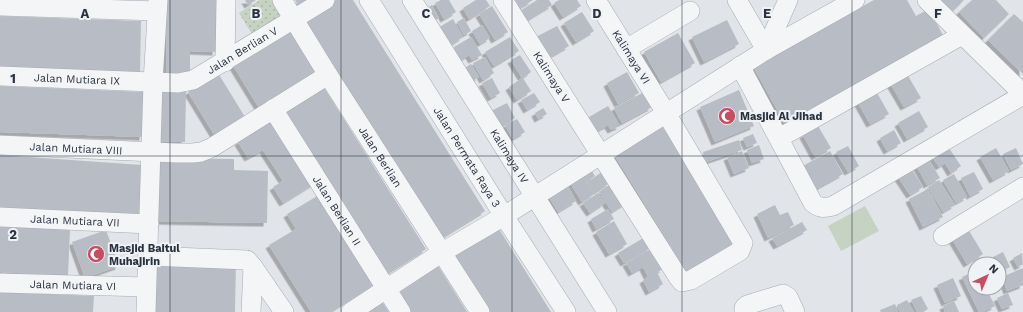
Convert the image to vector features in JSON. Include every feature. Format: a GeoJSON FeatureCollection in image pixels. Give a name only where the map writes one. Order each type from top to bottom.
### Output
{"type":"FeatureCollection","features":[{"type":"Feature","properties":{"kind":"street"},"geometry":{"type":"LineString","coordinates":[[225,62],[226,0]]}},
{"type":"Feature","properties":{"kind":"street","name":"Jalan Berlian"},"geometry":{"type":"LineString","coordinates":[[282,0],[328,75],[480,312]]}},
{"type":"Feature","properties":{"kind":"street","name":"Jalan Berlian V"},"geometry":{"type":"LineString","coordinates":[[154,82],[178,83],[193,80],[325,0]]}},
{"type":"Feature","properties":{"kind":"street","name":"Jalan Permata Raya 3"},"geometry":{"type":"LineString","coordinates":[[369,0],[566,312]]}},
{"type":"Feature","properties":{"kind":"street","name":"Kalimaya IV"},"geometry":{"type":"LineString","coordinates":[[412,0],[607,312]]}},
{"type":"Feature","properties":{"kind":"street","name":"Kalimaya V"},"geometry":{"type":"LineString","coordinates":[[503,0],[682,282],[691,280],[740,251],[744,243],[666,113]]}},
{"type":"Feature","properties":{"kind":"street","name":"Kalimaya VI"},"geometry":{"type":"LineString","coordinates":[[596,0],[666,113]]}},
{"type":"Feature","properties":{"kind":"street"},"geometry":{"type":"LineString","coordinates":[[737,0],[766,50]]}},
{"type":"Feature","properties":{"kind":"street"},"geometry":{"type":"LineString","coordinates":[[766,50],[788,0]]}},
{"type":"Feature","properties":{"kind":"street"},"geometry":{"type":"LineString","coordinates":[[351,312],[441,253],[535,197],[740,66],[855,0]]}},
{"type":"Feature","properties":{"kind":"street"},"geometry":{"type":"LineString","coordinates":[[740,66],[813,203],[825,208],[833,206],[1023,95],[926,0]]}},
{"type":"Feature","properties":{"kind":"street"},"geometry":{"type":"LineString","coordinates":[[0,6],[158,6],[151,152],[149,256],[146,287],[146,312]]}},
{"type":"Feature","properties":{"kind":"street"},"geometry":{"type":"LineString","coordinates":[[626,50],[690,11]]}},
{"type":"Feature","properties":{"kind":"street"},"geometry":{"type":"LineString","coordinates":[[779,138],[962,35]]}},
{"type":"Feature","properties":{"kind":"street","name":"Jalan Mutiara VIII"},"geometry":{"type":"LineString","coordinates":[[0,146],[151,152],[201,152],[224,141],[328,75]]}},
{"type":"Feature","properties":{"kind":"street","name":"Jalan Mutiara IX"},"geometry":{"type":"LineString","coordinates":[[0,76],[154,82]]}},
{"type":"Feature","properties":{"kind":"street","name":"Jalan Berlian II"},"geometry":{"type":"LineString","coordinates":[[273,109],[401,312]]}},
{"type":"Feature","properties":{"kind":"street"},"geometry":{"type":"LineString","coordinates":[[943,236],[1023,187]]}},
{"type":"Feature","properties":{"kind":"street","name":"Jalan Mutiara VII"},"geometry":{"type":"LineString","coordinates":[[0,217],[149,224]]}},
{"type":"Feature","properties":{"kind":"street"},"geometry":{"type":"LineString","coordinates":[[149,256],[244,259],[253,267],[284,312]]}},
{"type":"Feature","properties":{"kind":"street"},"geometry":{"type":"LineString","coordinates":[[251,312],[253,267]]}},
{"type":"Feature","properties":{"kind":"street","name":"Jalan Mutiara VI"},"geometry":{"type":"LineString","coordinates":[[0,283],[146,287]]}},
{"type":"Feature","properties":{"kind":"street"},"geometry":{"type":"LineString","coordinates":[[744,312],[744,308],[747,305],[783,294],[788,297],[795,312]]}},
{"type":"Feature","properties":{"kind":"green space"},"geometry":{"type":"Polygon","coordinates":[[[260,0],[275,0],[287,19],[255,39],[239,13],[260,0]]]}},
{"type":"Feature","properties":{"kind":"green space"},"geometry":{"type":"Polygon","coordinates":[[[865,206],[879,231],[841,251],[828,226],[865,206]]]}},
{"type":"Feature","properties":{"kind":"building"},"geometry":{"type":"Polygon","coordinates":[[[167,0],[217,0],[216,52],[190,51],[190,76],[166,76],[167,0]]]}},
{"type":"Feature","properties":{"kind":"building"},"geometry":{"type":"Polygon","coordinates":[[[245,0],[256,0],[248,5],[245,0]]]}},
{"type":"Feature","properties":{"kind":"building"},"geometry":{"type":"Polygon","coordinates":[[[295,0],[310,0],[299,6],[295,0]]]}},
{"type":"Feature","properties":{"kind":"building"},"geometry":{"type":"Polygon","coordinates":[[[333,0],[353,0],[485,211],[438,240],[300,21],[333,0]]]}},
{"type":"Feature","properties":{"kind":"building"},"geometry":{"type":"Polygon","coordinates":[[[441,0],[449,0],[456,12],[444,19],[435,3],[441,0]]]}},
{"type":"Feature","properties":{"kind":"building"},"geometry":{"type":"Polygon","coordinates":[[[476,0],[486,0],[490,6],[469,19],[463,8],[476,0]]]}},
{"type":"Feature","properties":{"kind":"building"},"geometry":{"type":"Polygon","coordinates":[[[515,0],[533,0],[520,8],[515,0]]]}},
{"type":"Feature","properties":{"kind":"building"},"geometry":{"type":"Polygon","coordinates":[[[537,0],[549,0],[552,5],[526,21],[520,11],[537,0]]]}},
{"type":"Feature","properties":{"kind":"building"},"geometry":{"type":"Polygon","coordinates":[[[559,0],[577,0],[581,6],[563,17],[554,3],[559,0]]]}},
{"type":"Feature","properties":{"kind":"building"},"geometry":{"type":"Polygon","coordinates":[[[874,0],[907,0],[916,16],[929,9],[945,39],[786,126],[753,66],[874,0]]]}},
{"type":"Feature","properties":{"kind":"building"},"geometry":{"type":"Polygon","coordinates":[[[936,0],[964,0],[950,14],[936,0]]]}},
{"type":"Feature","properties":{"kind":"building"},"geometry":{"type":"Polygon","coordinates":[[[972,0],[996,0],[1009,14],[984,38],[959,12],[972,0]]]}},
{"type":"Feature","properties":{"kind":"building"},"geometry":{"type":"Polygon","coordinates":[[[432,5],[439,18],[431,23],[423,10],[432,5]]]}},
{"type":"Feature","properties":{"kind":"building"},"geometry":{"type":"Polygon","coordinates":[[[492,6],[508,32],[495,40],[479,14],[492,6]]]}},
{"type":"Feature","properties":{"kind":"building"},"geometry":{"type":"Polygon","coordinates":[[[582,12],[594,31],[576,42],[564,23],[582,12]]]}},
{"type":"Feature","properties":{"kind":"building"},"geometry":{"type":"Polygon","coordinates":[[[1014,14],[1023,22],[1023,74],[988,40],[1014,14]]]}},
{"type":"Feature","properties":{"kind":"building"},"geometry":{"type":"Polygon","coordinates":[[[0,16],[141,21],[140,72],[0,67],[0,16]]]}},
{"type":"Feature","properties":{"kind":"building"},"geometry":{"type":"Polygon","coordinates":[[[464,18],[471,31],[464,35],[457,22],[464,18]]]}},
{"type":"Feature","properties":{"kind":"building"},"geometry":{"type":"Polygon","coordinates":[[[453,19],[463,37],[451,45],[446,35],[442,37],[436,29],[453,19]]]}},
{"type":"Feature","properties":{"kind":"building"},"geometry":{"type":"Polygon","coordinates":[[[727,20],[739,44],[704,62],[692,37],[727,20]]]}},
{"type":"Feature","properties":{"kind":"building"},"geometry":{"type":"Polygon","coordinates":[[[482,25],[490,38],[480,44],[472,31],[482,25]]]}},
{"type":"Feature","properties":{"kind":"building"},"geometry":{"type":"Polygon","coordinates":[[[557,26],[569,46],[548,58],[536,37],[557,26]]]}},
{"type":"Feature","properties":{"kind":"building"},"geometry":{"type":"Polygon","coordinates":[[[289,29],[316,73],[259,108],[232,64],[289,29]]]}},
{"type":"Feature","properties":{"kind":"building"},"geometry":{"type":"Polygon","coordinates":[[[678,33],[695,63],[661,82],[644,52],[678,33]]]}},
{"type":"Feature","properties":{"kind":"building"},"geometry":{"type":"Polygon","coordinates":[[[471,37],[482,55],[472,60],[469,55],[461,60],[454,47],[471,37]]]}},
{"type":"Feature","properties":{"kind":"building"},"geometry":{"type":"Polygon","coordinates":[[[510,37],[519,51],[494,66],[485,52],[510,37]]]}},
{"type":"Feature","properties":{"kind":"building"},"geometry":{"type":"Polygon","coordinates":[[[520,55],[531,72],[523,78],[531,91],[517,100],[509,87],[522,78],[511,60],[520,55]]]}},
{"type":"Feature","properties":{"kind":"building"},"geometry":{"type":"Polygon","coordinates":[[[485,57],[494,73],[483,80],[473,63],[485,57]]]}},
{"type":"Feature","properties":{"kind":"building"},"geometry":{"type":"Polygon","coordinates":[[[471,64],[479,77],[470,82],[463,69],[471,64]]]}},
{"type":"Feature","properties":{"kind":"building"},"geometry":{"type":"Polygon","coordinates":[[[627,72],[639,93],[618,104],[607,83],[627,72]]]}},
{"type":"Feature","properties":{"kind":"building"},"geometry":{"type":"Polygon","coordinates":[[[218,73],[245,117],[215,136],[188,92],[218,73]]]}},
{"type":"Feature","properties":{"kind":"building"},"geometry":{"type":"Polygon","coordinates":[[[907,74],[921,98],[904,107],[890,83],[907,74]]]}},
{"type":"Feature","properties":{"kind":"building"},"geometry":{"type":"Polygon","coordinates":[[[492,78],[500,93],[491,98],[482,83],[492,78]]]}},
{"type":"Feature","properties":{"kind":"building"},"geometry":{"type":"Polygon","coordinates":[[[0,86],[145,92],[143,137],[0,132],[0,86]]]}},
{"type":"Feature","properties":{"kind":"building"},"geometry":{"type":"Polygon","coordinates":[[[323,86],[426,249],[383,276],[280,113],[323,86]]]}},
{"type":"Feature","properties":{"kind":"building","name":"Masjid Al Jihad"},"geometry":{"type":"Polygon","coordinates":[[[739,90],[754,126],[715,142],[700,107],[739,90]]]}},
{"type":"Feature","properties":{"kind":"building"},"geometry":{"type":"Polygon","coordinates":[[[159,91],[186,91],[185,142],[158,141],[159,91]]]}},
{"type":"Feature","properties":{"kind":"building"},"geometry":{"type":"Polygon","coordinates":[[[876,91],[889,114],[870,124],[857,101],[876,91]]]}},
{"type":"Feature","properties":{"kind":"building"},"geometry":{"type":"Polygon","coordinates":[[[644,92],[652,107],[622,123],[614,108],[644,92]]]}},
{"type":"Feature","properties":{"kind":"building"},"geometry":{"type":"Polygon","coordinates":[[[534,93],[540,102],[527,110],[521,100],[534,93]]]}},
{"type":"Feature","properties":{"kind":"building"},"geometry":{"type":"Polygon","coordinates":[[[507,103],[515,118],[500,127],[491,111],[507,103]]]}},
{"type":"Feature","properties":{"kind":"building"},"geometry":{"type":"Polygon","coordinates":[[[608,106],[620,126],[611,130],[608,125],[597,131],[589,117],[608,106]]]}},
{"type":"Feature","properties":{"kind":"building"},"geometry":{"type":"Polygon","coordinates":[[[543,108],[547,114],[538,119],[535,113],[543,108]]]}},
{"type":"Feature","properties":{"kind":"building"},"geometry":{"type":"Polygon","coordinates":[[[919,111],[928,127],[907,139],[898,123],[919,111]]]}},
{"type":"Feature","properties":{"kind":"building"},"geometry":{"type":"Polygon","coordinates":[[[275,119],[315,183],[283,203],[273,187],[283,181],[263,150],[248,158],[238,142],[275,119]]]}},
{"type":"Feature","properties":{"kind":"building"},"geometry":{"type":"Polygon","coordinates":[[[517,119],[525,132],[513,139],[505,125],[517,119]]]}},
{"type":"Feature","properties":{"kind":"building"},"geometry":{"type":"Polygon","coordinates":[[[818,126],[831,148],[815,157],[803,135],[818,126]]]}},
{"type":"Feature","properties":{"kind":"building"},"geometry":{"type":"Polygon","coordinates":[[[663,127],[737,248],[690,277],[615,156],[663,127]]]}},
{"type":"Feature","properties":{"kind":"building"},"geometry":{"type":"Polygon","coordinates":[[[894,130],[901,143],[887,151],[880,138],[894,130]]]}},
{"type":"Feature","properties":{"kind":"building"},"geometry":{"type":"Polygon","coordinates":[[[753,134],[757,143],[747,147],[743,138],[753,134]]]}},
{"type":"Feature","properties":{"kind":"building"},"geometry":{"type":"Polygon","coordinates":[[[739,140],[742,150],[706,162],[703,152],[739,140]]]}},
{"type":"Feature","properties":{"kind":"building"},"geometry":{"type":"Polygon","coordinates":[[[759,145],[764,159],[752,163],[747,150],[759,145]]]}},
{"type":"Feature","properties":{"kind":"building"},"geometry":{"type":"Polygon","coordinates":[[[947,145],[961,166],[951,173],[945,163],[939,167],[931,155],[947,145]]]}},
{"type":"Feature","properties":{"kind":"building"},"geometry":{"type":"Polygon","coordinates":[[[848,146],[859,166],[848,172],[836,152],[848,146]]]}},
{"type":"Feature","properties":{"kind":"building"},"geometry":{"type":"Polygon","coordinates":[[[996,148],[1009,171],[993,180],[980,157],[996,148]]]}},
{"type":"Feature","properties":{"kind":"building"},"geometry":{"type":"Polygon","coordinates":[[[1016,148],[1023,164],[1011,170],[1003,154],[1016,148]]]}},
{"type":"Feature","properties":{"kind":"building"},"geometry":{"type":"Polygon","coordinates":[[[742,151],[749,168],[734,174],[727,157],[742,151]]]}},
{"type":"Feature","properties":{"kind":"building"},"geometry":{"type":"Polygon","coordinates":[[[830,151],[843,174],[814,190],[801,167],[830,151]]]}},
{"type":"Feature","properties":{"kind":"building"},"geometry":{"type":"Polygon","coordinates":[[[0,155],[142,165],[139,217],[0,208],[0,155]]]}},
{"type":"Feature","properties":{"kind":"building"},"geometry":{"type":"Polygon","coordinates":[[[155,158],[234,159],[234,170],[268,171],[267,223],[154,221],[155,158]]]}},
{"type":"Feature","properties":{"kind":"building"},"geometry":{"type":"Polygon","coordinates":[[[928,158],[940,178],[927,185],[916,165],[928,158]]]}},
{"type":"Feature","properties":{"kind":"building"},"geometry":{"type":"Polygon","coordinates":[[[910,166],[923,187],[910,195],[896,174],[910,166]]]}},
{"type":"Feature","properties":{"kind":"building"},"geometry":{"type":"Polygon","coordinates":[[[591,170],[595,176],[586,182],[594,194],[582,202],[570,183],[591,170]]]}},
{"type":"Feature","properties":{"kind":"building"},"geometry":{"type":"Polygon","coordinates":[[[602,172],[610,183],[594,193],[587,182],[602,172]]]}},
{"type":"Feature","properties":{"kind":"building"},"geometry":{"type":"Polygon","coordinates":[[[974,172],[983,189],[970,196],[961,178],[974,172]]]}},
{"type":"Feature","properties":{"kind":"building"},"geometry":{"type":"Polygon","coordinates":[[[954,174],[967,197],[956,203],[943,180],[954,174]]]}},
{"type":"Feature","properties":{"kind":"building"},"geometry":{"type":"Polygon","coordinates":[[[939,180],[955,205],[943,212],[928,187],[939,180]]]}},
{"type":"Feature","properties":{"kind":"building"},"geometry":{"type":"Polygon","coordinates":[[[612,183],[626,203],[612,212],[599,192],[612,183]]]}},
{"type":"Feature","properties":{"kind":"building"},"geometry":{"type":"Polygon","coordinates":[[[568,186],[576,201],[558,212],[549,197],[568,186]]]}},
{"type":"Feature","properties":{"kind":"building"},"geometry":{"type":"Polygon","coordinates":[[[928,189],[943,217],[923,227],[909,199],[928,189]]]}},
{"type":"Feature","properties":{"kind":"building"},"geometry":{"type":"Polygon","coordinates":[[[598,193],[605,203],[590,213],[583,203],[598,193]]]}},
{"type":"Feature","properties":{"kind":"building"},"geometry":{"type":"Polygon","coordinates":[[[319,195],[375,284],[330,312],[311,312],[269,245],[296,229],[287,214],[319,195]]]}},
{"type":"Feature","properties":{"kind":"building"},"geometry":{"type":"Polygon","coordinates":[[[775,205],[780,215],[788,212],[794,225],[768,238],[757,214],[775,205]]]}},
{"type":"Feature","properties":{"kind":"building"},"geometry":{"type":"Polygon","coordinates":[[[608,209],[614,219],[596,229],[591,219],[608,209]]]}},
{"type":"Feature","properties":{"kind":"building"},"geometry":{"type":"Polygon","coordinates":[[[614,221],[627,244],[609,254],[596,232],[614,221]]]}},
{"type":"Feature","properties":{"kind":"building"},"geometry":{"type":"Polygon","coordinates":[[[802,222],[807,230],[777,246],[772,238],[802,222]]]}},
{"type":"Feature","properties":{"kind":"building"},"geometry":{"type":"Polygon","coordinates":[[[496,224],[551,312],[491,312],[453,251],[496,224]]]}},
{"type":"Feature","properties":{"kind":"building"},"geometry":{"type":"Polygon","coordinates":[[[0,225],[70,229],[68,276],[0,272],[0,225]]]}},
{"type":"Feature","properties":{"kind":"building"},"geometry":{"type":"Polygon","coordinates":[[[968,229],[983,254],[980,256],[967,256],[967,264],[952,239],[968,229]]]}},
{"type":"Feature","properties":{"kind":"building","name":"Masjid Baitul Muhajirin"},"geometry":{"type":"Polygon","coordinates":[[[106,230],[119,266],[85,278],[72,242],[106,230]]]}},
{"type":"Feature","properties":{"kind":"building"},"geometry":{"type":"Polygon","coordinates":[[[645,237],[651,248],[624,263],[618,253],[645,237]]]}},
{"type":"Feature","properties":{"kind":"building"},"geometry":{"type":"Polygon","coordinates":[[[651,249],[657,259],[632,273],[626,263],[651,249]]]}},
{"type":"Feature","properties":{"kind":"building"},"geometry":{"type":"Polygon","coordinates":[[[1003,252],[1005,256],[995,256],[1003,252]]]}},
{"type":"Feature","properties":{"kind":"building"},"geometry":{"type":"Polygon","coordinates":[[[1022,253],[1023,264],[1018,267],[1013,258],[1022,253]]]}},
{"type":"Feature","properties":{"kind":"building"},"geometry":{"type":"Polygon","coordinates":[[[657,259],[663,269],[657,272],[663,284],[649,292],[643,280],[648,277],[643,267],[657,259]]]}},
{"type":"Feature","properties":{"kind":"building"},"geometry":{"type":"Polygon","coordinates":[[[154,260],[236,262],[235,312],[154,312],[154,260]]]}},
{"type":"Feature","properties":{"kind":"building"},"geometry":{"type":"Polygon","coordinates":[[[1007,261],[1010,267],[1007,269],[1007,261]]]}},
{"type":"Feature","properties":{"kind":"building"},"geometry":{"type":"Polygon","coordinates":[[[437,264],[467,312],[407,312],[394,291],[437,264]]]}},
{"type":"Feature","properties":{"kind":"building"},"geometry":{"type":"Polygon","coordinates":[[[1023,268],[1023,285],[1007,291],[1007,275],[1023,268]]]}},
{"type":"Feature","properties":{"kind":"building"},"geometry":{"type":"Polygon","coordinates":[[[967,275],[967,287],[962,277],[967,275]]]}},
{"type":"Feature","properties":{"kind":"building"},"geometry":{"type":"Polygon","coordinates":[[[953,278],[961,296],[945,303],[937,285],[953,278]]]}},
{"type":"Feature","properties":{"kind":"building"},"geometry":{"type":"Polygon","coordinates":[[[0,292],[94,296],[93,312],[0,312],[0,292]]]}},
{"type":"Feature","properties":{"kind":"building"},"geometry":{"type":"Polygon","coordinates":[[[1007,293],[1013,305],[1002,309],[997,298],[1007,296],[1007,293]]]}},
{"type":"Feature","properties":{"kind":"building"},"geometry":{"type":"Polygon","coordinates":[[[921,296],[928,309],[923,312],[917,312],[911,300],[921,296]]]}},
{"type":"Feature","properties":{"kind":"building"},"geometry":{"type":"Polygon","coordinates":[[[971,296],[990,296],[995,306],[983,312],[979,312],[971,296]]]}},
{"type":"Feature","properties":{"kind":"building"},"geometry":{"type":"Polygon","coordinates":[[[381,300],[389,312],[361,312],[381,300]]]}},
{"type":"Feature","properties":{"kind":"building"},"geometry":{"type":"Polygon","coordinates":[[[907,300],[914,312],[900,312],[897,305],[907,300]]]}},
{"type":"Feature","properties":{"kind":"building"},"geometry":{"type":"Polygon","coordinates":[[[954,301],[959,312],[945,312],[943,306],[954,301]]]}},
{"type":"Feature","properties":{"kind":"building"},"geometry":{"type":"Polygon","coordinates":[[[895,304],[898,312],[881,312],[880,310],[895,304]]]}},
{"type":"Feature","properties":{"kind":"place","name":"Masjid Al Jihad"},"geometry":{"type":"Point","coordinates":[727,116]}},
{"type":"Feature","properties":{"kind":"place","name":"Masjid Baitul Muhajirin"},"geometry":{"type":"Point","coordinates":[96,254]}}]}
